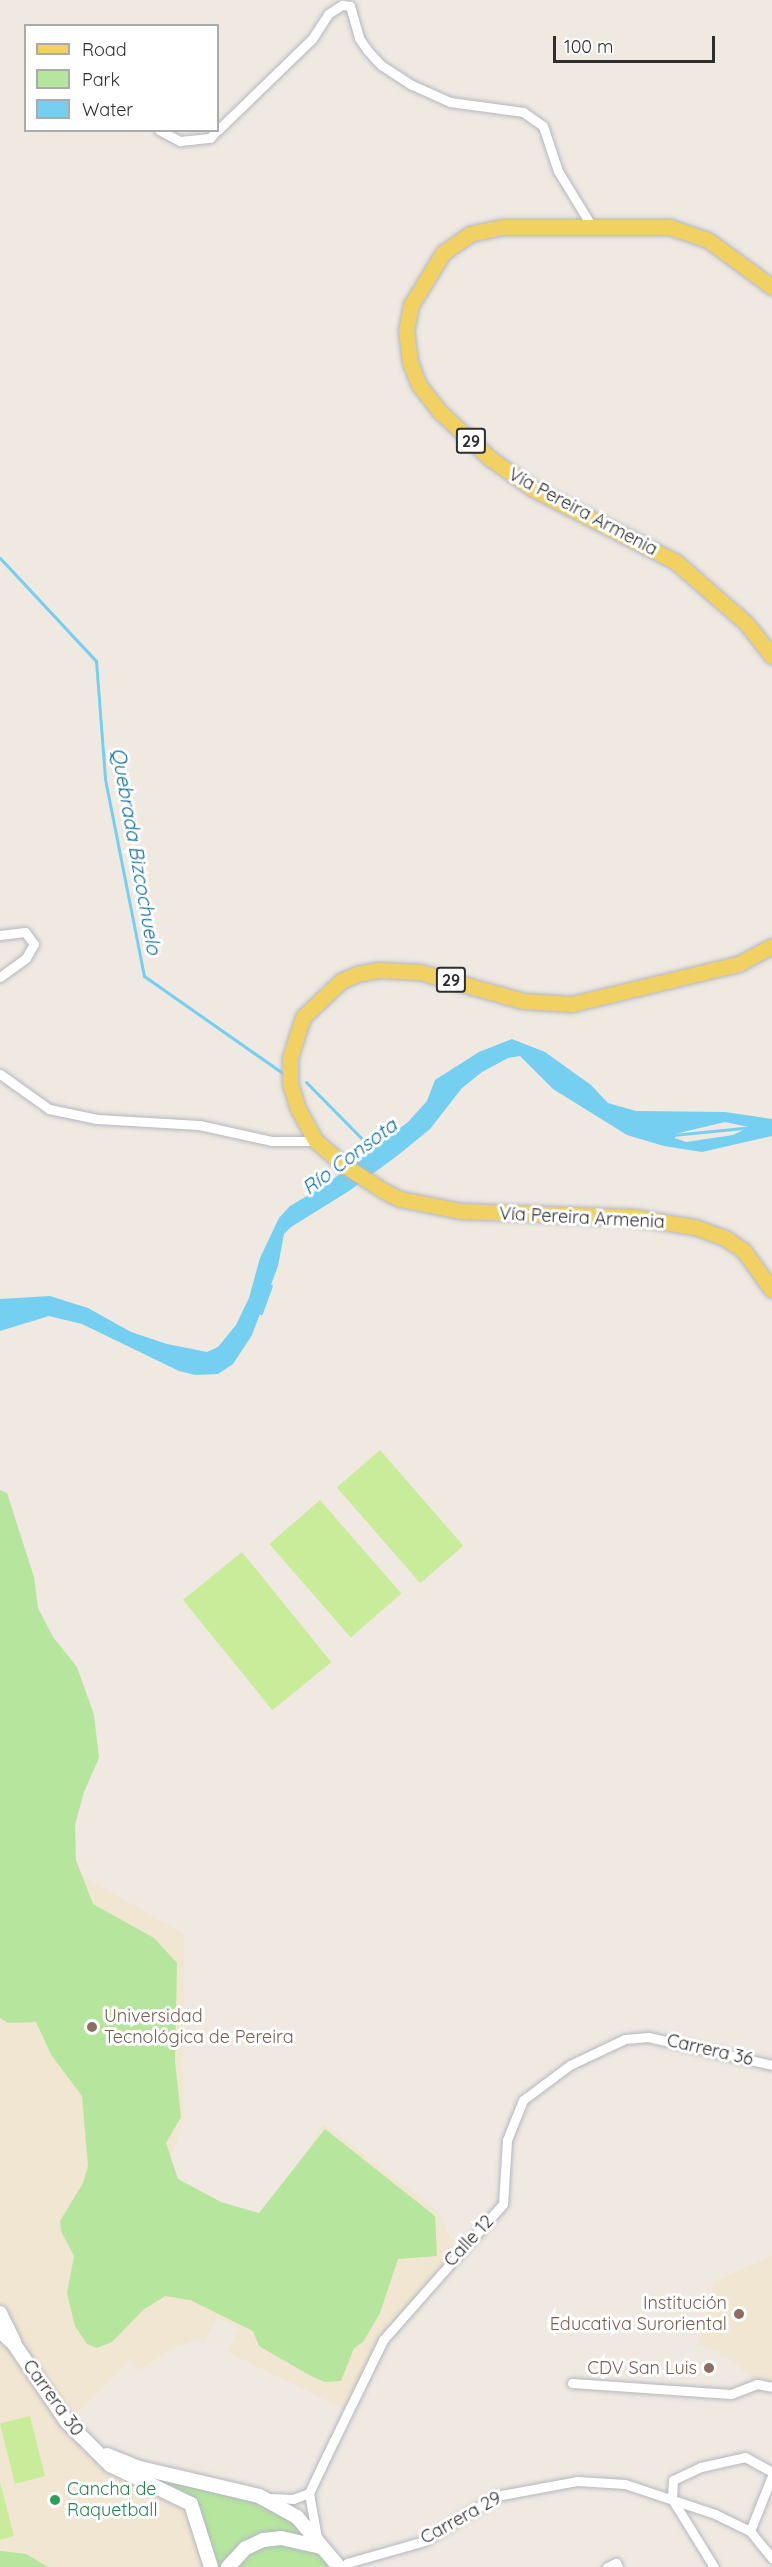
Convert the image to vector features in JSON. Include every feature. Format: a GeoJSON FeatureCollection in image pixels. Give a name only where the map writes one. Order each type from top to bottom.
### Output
{"type":"FeatureCollection","features":[{"type":"Feature","properties":{"kind":"main road","name":"Vía Pereira Armenia"},"geometry":{"type":"LineString","coordinates":[[772,287],[722,249],[696,234],[656,225],[502,227],[455,241],[423,280],[411,305],[407,344],[414,374],[439,411],[504,470],[676,562],[746,623],[772,656]]}},
{"type":"Feature","properties":{"kind":"main road","name":"29"},"geometry":{"type":"LineString","coordinates":[[316,1141],[298,1109],[290,1083],[290,1058],[303,1017],[341,981],[379,970],[399,969],[420,972],[523,1001],[572,1004],[738,964],[772,946]]}},
{"type":"Feature","properties":{"kind":"main road","name":"Vía Pereira Armenia"},"geometry":{"type":"LineString","coordinates":[[316,1141],[342,1164],[400,1199],[460,1211],[633,1217],[695,1227],[725,1238],[742,1250],[772,1290]]}},
{"type":"Feature","properties":{"kind":"street"},"geometry":{"type":"LineString","coordinates":[[219,128],[312,39],[328,14],[342,5],[350,6],[359,38],[367,50],[381,65],[412,85],[450,102],[523,112],[543,126],[558,171],[591,225]]}},
{"type":"Feature","properties":{"kind":"street"},"geometry":{"type":"LineString","coordinates":[[163,132],[180,141],[210,138],[215,132]]}},
{"type":"Feature","properties":{"kind":"street"},"geometry":{"type":"LineString","coordinates":[[0,935],[25,932],[34,944],[26,958],[0,976]]}},
{"type":"Feature","properties":{"kind":"street"},"geometry":{"type":"LineString","coordinates":[[0,1074],[49,1109],[97,1119],[199,1125],[272,1141],[316,1141]]}},
{"type":"Feature","properties":{"kind":"street","name":"Carrera 36"},"geometry":{"type":"LineString","coordinates":[[648,2037],[772,2065]]}},
{"type":"Feature","properties":{"kind":"street","name":"Calle 12"},"geometry":{"type":"LineString","coordinates":[[309,2493],[383,2340],[503,2204],[507,2139],[523,2100],[570,2065],[597,2051],[624,2038],[648,2037]]}},
{"type":"Feature","properties":{"kind":"street","name":"Carrera 30"},"geometry":{"type":"LineString","coordinates":[[0,2313],[14,2344],[67,2422],[119,2472],[191,2504],[212,2567]]}},
{"type":"Feature","properties":{"kind":"street","name":"Carrera 30"},"geometry":{"type":"LineString","coordinates":[[0,2331],[14,2344]]}},
{"type":"Feature","properties":{"kind":"street"},"geometry":{"type":"LineString","coordinates":[[572,2383],[731,2394],[757,2384],[772,2387]]}},
{"type":"Feature","properties":{"kind":"street","name":"Carrera 30"},"geometry":{"type":"LineString","coordinates":[[95,2449],[140,2468],[259,2496],[297,2517],[321,2547]]}},
{"type":"Feature","properties":{"kind":"street"},"geometry":{"type":"LineString","coordinates":[[714,2567],[672,2499],[673,2480],[701,2467],[745,2457],[772,2474],[750,2531]]}},
{"type":"Feature","properties":{"kind":"street","name":"Carrera 29"},"geometry":{"type":"LineString","coordinates":[[321,2547],[343,2565],[424,2541],[482,2503],[513,2490],[577,2481],[625,2484],[672,2499],[750,2531],[772,2558]]}},
{"type":"Feature","properties":{"kind":"street"},"geometry":{"type":"LineString","coordinates":[[259,2496],[292,2499],[309,2493],[312,2521],[321,2547]]}},
{"type":"Feature","properties":{"kind":"street"},"geometry":{"type":"LineString","coordinates":[[228,2567],[246,2548],[263,2540],[281,2538],[321,2547]]}},
{"type":"Feature","properties":{"kind":"street"},"geometry":{"type":"LineString","coordinates":[[607,2567],[616,2563],[618,2567]]}},
{"type":"Feature","properties":{"kind":"shaded area","name":"Universidad Tecnológica de Pereira"},"geometry":{"type":"Polygon","coordinates":[[[0,1585],[44,1807],[76,1872],[184,1934],[183,2121],[164,2178],[262,2221],[324,2124],[439,2212],[457,2254],[383,2340],[348,2411],[228,2352],[239,2328],[218,2317],[204,2342],[197,2339],[175,2347],[140,2370],[130,2360],[68,2422],[77,2433],[184,2498],[211,2567],[0,2567],[0,1585]]]}},
{"type":"Feature","properties":{"kind":"shaded area","name":"Institución Educativa Suroriental"},"geometry":{"type":"Polygon","coordinates":[[[772,2256],[772,2387],[757,2384],[731,2359],[719,2356],[720,2351],[697,2345],[714,2282],[772,2256]]]}},
{"type":"Feature","properties":{"kind":"green space"},"geometry":{"type":"Polygon","coordinates":[[[380,1450],[463,1546],[420,1583],[337,1487],[380,1450]]]}},
{"type":"Feature","properties":{"kind":"green space","name":"Universidad Tecnológica de Pereira"},"geometry":{"type":"Polygon","coordinates":[[[0,1490],[7,1493],[34,1577],[38,1608],[53,1637],[77,1667],[94,1715],[99,1758],[84,1792],[75,1825],[76,1860],[93,1904],[154,1938],[177,1963],[175,2062],[181,2117],[166,2143],[178,2179],[221,2202],[259,2213],[325,2129],[435,2216],[437,2256],[398,2259],[380,2313],[363,2342],[354,2348],[341,2381],[325,2382],[311,2376],[259,2346],[253,2331],[190,2300],[165,2296],[143,2310],[112,2342],[97,2348],[87,2344],[75,2326],[67,2293],[74,2256],[61,2231],[60,2221],[83,2183],[88,2166],[82,2096],[52,2056],[36,2022],[8,2023],[0,2018],[0,1490]]]}},
{"type":"Feature","properties":{"kind":"green space"},"geometry":{"type":"Polygon","coordinates":[[[320,1500],[401,1594],[351,1638],[269,1544],[320,1500]]]}},
{"type":"Feature","properties":{"kind":"green space"},"geometry":{"type":"Polygon","coordinates":[[[242,1552],[331,1662],[272,1710],[183,1600],[242,1552]]]}},
{"type":"Feature","properties":{"kind":"green space"},"geometry":{"type":"Polygon","coordinates":[[[30,2416],[45,2476],[15,2484],[0,2423],[30,2416]]]}},
{"type":"Feature","properties":{"kind":"green space"},"geometry":{"type":"Polygon","coordinates":[[[114,2459],[286,2510],[339,2567],[211,2567],[195,2510],[114,2459]]]}},
{"type":"Feature","properties":{"kind":"green space"},"geometry":{"type":"Polygon","coordinates":[[[0,2482],[14,2536],[0,2540],[0,2482]]]}},
{"type":"Feature","properties":{"kind":"green space"},"geometry":{"type":"Polygon","coordinates":[[[0,2551],[26,2554],[48,2567],[0,2567],[0,2551]]]}},
{"type":"Feature","properties":{"kind":"water"},"geometry":{"type":"Polygon","coordinates":[[[512,1039],[545,1052],[591,1085],[608,1103],[636,1111],[725,1112],[772,1119],[772,1136],[702,1152],[664,1146],[627,1135],[553,1089],[520,1056],[508,1058],[482,1072],[462,1088],[430,1129],[397,1156],[284,1234],[278,1266],[252,1335],[233,1364],[218,1374],[195,1375],[179,1371],[82,1324],[49,1316],[0,1331],[0,1299],[50,1296],[88,1308],[131,1332],[167,1344],[207,1352],[218,1347],[236,1325],[249,1298],[260,1258],[279,1218],[290,1206],[324,1186],[408,1122],[427,1101],[435,1080],[479,1052],[512,1039]],[[725,1122],[675,1134],[675,1138],[686,1142],[733,1135],[749,1127],[725,1122]]]}},
{"type":"Feature","properties":{"kind":"waterway","name":"Quebrada Bizcochuelo"},"geometry":{"type":"LineString","coordinates":[[0,558],[96,661],[105,779],[144,976],[284,1074]]}},
{"type":"Feature","properties":{"kind":"waterway"},"geometry":{"type":"LineString","coordinates":[[306,1082],[374,1151]]}},
{"type":"Feature","properties":{"kind":"waterway","name":"Río Consota"},"geometry":{"type":"LineString","coordinates":[[673,1135],[753,1127]]}},
{"type":"Feature","properties":{"kind":"waterway","name":"Río Consota"},"geometry":{"type":"LineString","coordinates":[[261,1313],[271,1286]]}},
{"type":"Feature","properties":{"kind":"place","name":"Universidad Tecnológica de Pereira"},"geometry":{"type":"Point","coordinates":[92,2027]}},
{"type":"Feature","properties":{"kind":"place","name":"Institución Educativa Suroriental"},"geometry":{"type":"Point","coordinates":[739,2314]}},
{"type":"Feature","properties":{"kind":"place","name":"CDV San Luis"},"geometry":{"type":"Point","coordinates":[709,2368]}},
{"type":"Feature","properties":{"kind":"place","name":"Cancha de Raquetball"},"geometry":{"type":"Point","coordinates":[55,2500]}}]}
